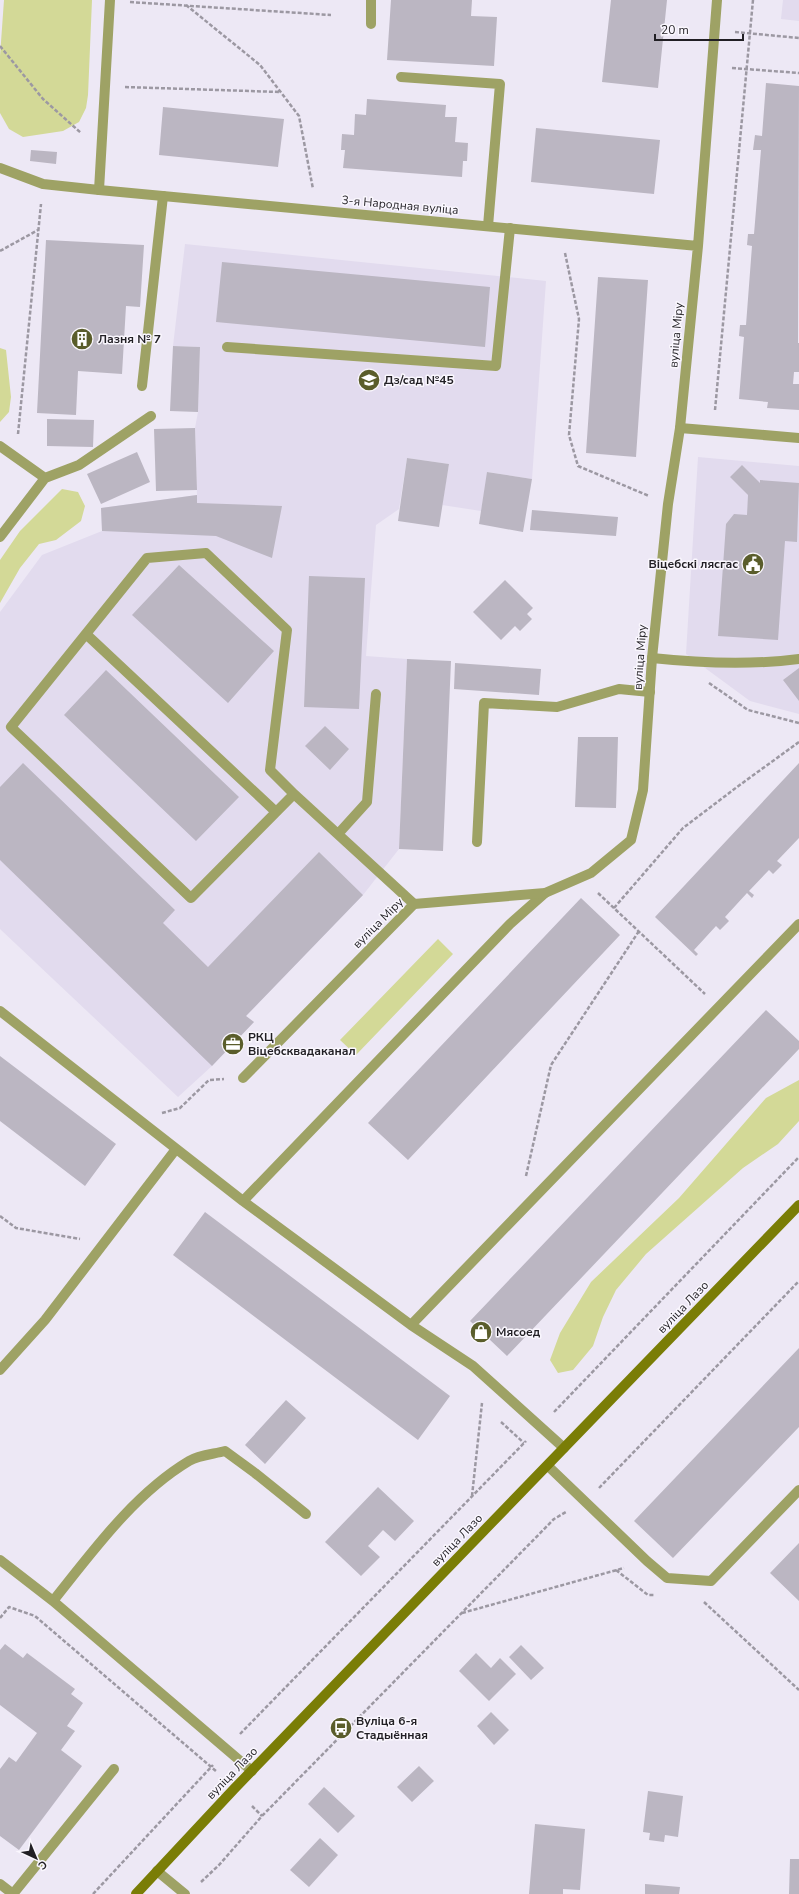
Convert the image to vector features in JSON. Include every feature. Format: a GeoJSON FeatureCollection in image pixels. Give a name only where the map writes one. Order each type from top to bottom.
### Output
{"type":"FeatureCollection","features":[{"type":"Feature","properties":{"kind":"street"},"geometry":{"type":"LineString","coordinates":[[99,190],[110,0]]}},
{"type":"Feature","properties":{"kind":"street"},"geometry":{"type":"LineString","coordinates":[[371,0],[371,24]]}},
{"type":"Feature","properties":{"kind":"street","name":"вуліца Міру"},"geometry":{"type":"LineString","coordinates":[[243,1078],[414,904],[545,893],[591,873],[631,840],[643,790],[652,658],[668,504],[680,428],[698,246],[717,0]]}},
{"type":"Feature","properties":{"kind":"street"},"geometry":{"type":"LineString","coordinates":[[401,77],[500,84],[488,226]]}},
{"type":"Feature","properties":{"kind":"street","name":"3-я Народная вуліца"},"geometry":{"type":"LineString","coordinates":[[0,168],[43,184],[698,246]]}},
{"type":"Feature","properties":{"kind":"street"},"geometry":{"type":"LineString","coordinates":[[142,386],[162,196]]}},
{"type":"Feature","properties":{"kind":"street"},"geometry":{"type":"LineString","coordinates":[[227,347],[496,366],[510,228]]}},
{"type":"Feature","properties":{"kind":"street"},"geometry":{"type":"LineString","coordinates":[[0,537],[45,478],[79,465],[151,416]]}},
{"type":"Feature","properties":{"kind":"street"},"geometry":{"type":"LineString","coordinates":[[680,428],[799,438]]}},
{"type":"Feature","properties":{"kind":"street"},"geometry":{"type":"LineString","coordinates":[[0,446],[45,478]]}},
{"type":"Feature","properties":{"kind":"street"},"geometry":{"type":"LineString","coordinates":[[294,794],[191,898],[11,727],[147,558],[206,553],[287,630],[270,770],[294,794],[414,904]]}},
{"type":"Feature","properties":{"kind":"street"},"geometry":{"type":"LineString","coordinates":[[86,634],[276,812]]}},
{"type":"Feature","properties":{"kind":"street"},"geometry":{"type":"LineString","coordinates":[[652,658],[678,661],[776,662],[799,659]]}},
{"type":"Feature","properties":{"kind":"street"},"geometry":{"type":"LineString","coordinates":[[477,842],[484,703],[557,707],[619,689],[650,692]]}},
{"type":"Feature","properties":{"kind":"street"},"geometry":{"type":"LineString","coordinates":[[338,834],[367,802],[376,694]]}},
{"type":"Feature","properties":{"kind":"street"},"geometry":{"type":"LineString","coordinates":[[243,1201],[510,924],[545,893]]}},
{"type":"Feature","properties":{"kind":"street"},"geometry":{"type":"LineString","coordinates":[[411,1325],[799,924]]}},
{"type":"Feature","properties":{"kind":"street"},"geometry":{"type":"LineString","coordinates":[[0,1011],[243,1201],[411,1325],[473,1366],[564,1448]]}},
{"type":"Feature","properties":{"kind":"street"},"geometry":{"type":"LineString","coordinates":[[0,1370],[45,1320],[105,1244],[176,1149]]}},
{"type":"Feature","properties":{"kind":"street","name":"вуліца Лазо"},"geometry":{"type":"LineString","coordinates":[[136,1894],[252,1771],[799,1205]]}},
{"type":"Feature","properties":{"kind":"street"},"geometry":{"type":"LineString","coordinates":[[53,1601],[111,1529],[156,1485],[190,1460],[225,1451],[306,1514]]}},
{"type":"Feature","properties":{"kind":"street"},"geometry":{"type":"LineString","coordinates":[[548,1466],[647,1562],[668,1578],[712,1581],[799,1490]]}},
{"type":"Feature","properties":{"kind":"street"},"geometry":{"type":"LineString","coordinates":[[0,1560],[53,1601],[252,1771]]}},
{"type":"Feature","properties":{"kind":"street"},"geometry":{"type":"LineString","coordinates":[[0,1884],[13,1894],[114,1769]]}},
{"type":"Feature","properties":{"kind":"street"},"geometry":{"type":"LineString","coordinates":[[157,1871],[185,1894]]}},
{"type":"Feature","properties":{"kind":"path"},"geometry":{"type":"LineString","coordinates":[[110,0],[331,15]]}},
{"type":"Feature","properties":{"kind":"path"},"geometry":{"type":"LineString","coordinates":[[713,431],[753,0]]}},
{"type":"Feature","properties":{"kind":"path"},"geometry":{"type":"LineString","coordinates":[[186,5],[260,65],[299,116],[316,210]]}},
{"type":"Feature","properties":{"kind":"path"},"geometry":{"type":"LineString","coordinates":[[715,30],[799,38]]}},
{"type":"Feature","properties":{"kind":"path"},"geometry":{"type":"LineString","coordinates":[[0,46],[43,99],[101,152]]}},
{"type":"Feature","properties":{"kind":"path"},"geometry":{"type":"LineString","coordinates":[[712,66],[799,73]]}},
{"type":"Feature","properties":{"kind":"path"},"geometry":{"type":"LineString","coordinates":[[105,86],[281,92]]}},
{"type":"Feature","properties":{"kind":"path"},"geometry":{"type":"LineString","coordinates":[[16,458],[43,184]]}},
{"type":"Feature","properties":{"kind":"path"},"geometry":{"type":"LineString","coordinates":[[0,251],[38,230]]}},
{"type":"Feature","properties":{"kind":"path"},"geometry":{"type":"LineString","coordinates":[[560,233],[579,319],[569,435],[578,466],[668,504]]}},
{"type":"Feature","properties":{"kind":"path"},"geometry":{"type":"LineString","coordinates":[[678,661],[748,710],[799,723]]}},
{"type":"Feature","properties":{"kind":"path"},"geometry":{"type":"LineString","coordinates":[[614,908],[683,828],[799,742]]}},
{"type":"Feature","properties":{"kind":"path"},"geometry":{"type":"LineString","coordinates":[[581,878],[718,1006]]}},
{"type":"Feature","properties":{"kind":"path"},"geometry":{"type":"LineString","coordinates":[[526,1178],[551,1065],[638,931]]}},
{"type":"Feature","properties":{"kind":"path"},"geometry":{"type":"LineString","coordinates":[[160,1113],[180,1108],[209,1080],[243,1078]]}},
{"type":"Feature","properties":{"kind":"path"},"geometry":{"type":"LineString","coordinates":[[94,1894],[226,1749],[540,1427],[799,1156]]}},
{"type":"Feature","properties":{"kind":"path"},"geometry":{"type":"LineString","coordinates":[[0,1216],[16,1228],[105,1244]]}},
{"type":"Feature","properties":{"kind":"path"},"geometry":{"type":"LineString","coordinates":[[199,1884],[219,1865],[262,1816],[554,1519],[585,1502],[799,1281]]}},
{"type":"Feature","properties":{"kind":"path"},"geometry":{"type":"LineString","coordinates":[[472,1497],[482,1403]]}},
{"type":"Feature","properties":{"kind":"path"},"geometry":{"type":"LineString","coordinates":[[461,1613],[647,1562]]}},
{"type":"Feature","properties":{"kind":"path"},"geometry":{"type":"LineString","coordinates":[[616,1570],[648,1594],[656,1595]]}},
{"type":"Feature","properties":{"kind":"path"},"geometry":{"type":"LineString","coordinates":[[703,1601],[799,1690]]}},
{"type":"Feature","properties":{"kind":"path"},"geometry":{"type":"LineString","coordinates":[[0,1618],[9,1607],[35,1616],[217,1772]]}},
{"type":"Feature","properties":{"kind":"path"},"geometry":{"type":"LineString","coordinates":[[252,1806],[262,1816]]}},
{"type":"Feature","properties":{"kind":"shaded area"},"geometry":{"type":"Polygon","coordinates":[[[783,0],[799,0],[799,21],[781,19],[783,0]]]}},
{"type":"Feature","properties":{"kind":"shaded area"},"geometry":{"type":"Polygon","coordinates":[[[185,244],[546,281],[532,479],[488,472],[481,511],[442,505],[449,464],[407,458],[399,509],[376,525],[366,656],[407,659],[399,849],[363,895],[246,1016],[254,1022],[212,1066],[178,1097],[0,929],[0,612],[42,555],[102,531],[101,508],[197,495],[195,428],[198,412],[200,347],[173,346],[185,244]]]}},
{"type":"Feature","properties":{"kind":"shaded area"},"geometry":{"type":"Polygon","coordinates":[[[698,457],[799,466],[799,714],[750,701],[686,654],[698,457]]]}},
{"type":"Feature","properties":{"kind":"green space"},"geometry":{"type":"Polygon","coordinates":[[[4,0],[92,0],[88,95],[86,108],[79,122],[63,131],[23,137],[9,129],[0,113],[0,56],[4,0]]]}},
{"type":"Feature","properties":{"kind":"green space"},"geometry":{"type":"Polygon","coordinates":[[[0,348],[6,350],[11,397],[9,412],[0,422],[0,348]]]}},
{"type":"Feature","properties":{"kind":"green space"},"geometry":{"type":"Polygon","coordinates":[[[62,489],[78,492],[85,506],[81,521],[56,540],[39,544],[20,568],[0,603],[0,560],[20,531],[62,489]]]}},
{"type":"Feature","properties":{"kind":"green space"},"geometry":{"type":"Polygon","coordinates":[[[438,939],[453,954],[356,1055],[340,1040],[438,939]]]}},
{"type":"Feature","properties":{"kind":"green space"},"geometry":{"type":"Polygon","coordinates":[[[799,1080],[799,1121],[778,1144],[743,1168],[646,1254],[616,1290],[603,1317],[593,1346],[573,1370],[558,1373],[550,1360],[560,1333],[591,1282],[679,1198],[766,1098],[799,1080]]]}},
{"type":"Feature","properties":{"kind":"building"},"geometry":{"type":"Polygon","coordinates":[[[391,0],[472,0],[471,16],[497,17],[494,66],[387,60],[391,0]]]}},
{"type":"Feature","properties":{"kind":"building"},"geometry":{"type":"Polygon","coordinates":[[[611,0],[667,0],[658,88],[602,82],[611,0]]]}},
{"type":"Feature","properties":{"kind":"building"},"geometry":{"type":"Polygon","coordinates":[[[766,83],[799,86],[799,372],[794,372],[793,384],[799,384],[799,410],[767,408],[768,402],[739,399],[744,337],[739,336],[740,325],[746,325],[752,246],[747,245],[748,234],[754,234],[761,150],[753,150],[755,135],[762,136],[766,83]]]}},
{"type":"Feature","properties":{"kind":"building"},"geometry":{"type":"Polygon","coordinates":[[[367,99],[446,105],[445,117],[457,117],[455,142],[468,143],[467,161],[463,161],[462,177],[343,168],[345,150],[341,150],[342,134],[354,135],[355,114],[366,115],[367,99]]]}},
{"type":"Feature","properties":{"kind":"building"},"geometry":{"type":"Polygon","coordinates":[[[163,107],[284,119],[278,167],[159,155],[163,107]]]}},
{"type":"Feature","properties":{"kind":"building"},"geometry":{"type":"Polygon","coordinates":[[[536,128],[660,140],[654,194],[531,182],[536,128]]]}},
{"type":"Feature","properties":{"kind":"building"},"geometry":{"type":"Polygon","coordinates":[[[31,150],[57,152],[56,164],[30,161],[31,150]]]}},
{"type":"Feature","properties":{"kind":"building","name":"Лазня № 7"},"geometry":{"type":"Polygon","coordinates":[[[46,240],[144,245],[140,307],[126,306],[122,374],[78,371],[76,415],[37,413],[46,240]]]}},
{"type":"Feature","properties":{"kind":"building"},"geometry":{"type":"Polygon","coordinates":[[[222,262],[490,287],[485,347],[216,322],[222,262]]]}},
{"type":"Feature","properties":{"kind":"building"},"geometry":{"type":"Polygon","coordinates":[[[598,277],[648,280],[636,457],[586,453],[598,277]]]}},
{"type":"Feature","properties":{"kind":"building"},"geometry":{"type":"Polygon","coordinates":[[[173,346],[200,347],[198,412],[170,411],[173,346]]]}},
{"type":"Feature","properties":{"kind":"building"},"geometry":{"type":"Polygon","coordinates":[[[47,419],[94,420],[93,447],[47,446],[47,419]]]}},
{"type":"Feature","properties":{"kind":"building"},"geometry":{"type":"Polygon","coordinates":[[[195,428],[197,490],[156,491],[154,429],[195,428]]]}},
{"type":"Feature","properties":{"kind":"building"},"geometry":{"type":"Polygon","coordinates":[[[137,452],[150,482],[101,504],[87,474],[137,452]]]}},
{"type":"Feature","properties":{"kind":"building"},"geometry":{"type":"Polygon","coordinates":[[[407,458],[449,464],[439,527],[398,521],[407,458]]]}},
{"type":"Feature","properties":{"kind":"building","name":"Віцебскі лясгас"},"geometry":{"type":"Polygon","coordinates":[[[742,465],[760,483],[760,480],[799,483],[797,542],[785,541],[778,640],[718,636],[726,524],[734,514],[747,515],[748,495],[730,477],[742,465]]]}},
{"type":"Feature","properties":{"kind":"building"},"geometry":{"type":"Polygon","coordinates":[[[487,472],[532,479],[523,532],[479,524],[487,472]]]}},
{"type":"Feature","properties":{"kind":"building"},"geometry":{"type":"Polygon","coordinates":[[[197,495],[197,503],[282,506],[272,558],[216,536],[102,531],[101,508],[197,495]]]}},
{"type":"Feature","properties":{"kind":"building"},"geometry":{"type":"Polygon","coordinates":[[[532,510],[618,517],[616,536],[530,530],[532,510]]]}},
{"type":"Feature","properties":{"kind":"building"},"geometry":{"type":"Polygon","coordinates":[[[179,565],[274,651],[228,703],[132,615],[179,565]]]}},
{"type":"Feature","properties":{"kind":"building"},"geometry":{"type":"Polygon","coordinates":[[[309,576],[365,578],[359,709],[304,707],[309,576]]]}},
{"type":"Feature","properties":{"kind":"building"},"geometry":{"type":"Polygon","coordinates":[[[505,580],[533,608],[527,614],[532,619],[520,631],[515,626],[501,640],[473,612],[505,580]]]}},
{"type":"Feature","properties":{"kind":"building"},"geometry":{"type":"Polygon","coordinates":[[[407,659],[451,661],[443,851],[399,849],[407,659]]]}},
{"type":"Feature","properties":{"kind":"building"},"geometry":{"type":"Polygon","coordinates":[[[455,663],[541,669],[539,695],[454,689],[455,663]]]}},
{"type":"Feature","properties":{"kind":"building"},"geometry":{"type":"Polygon","coordinates":[[[799,668],[799,701],[783,680],[799,668]]]}},
{"type":"Feature","properties":{"kind":"building"},"geometry":{"type":"Polygon","coordinates":[[[106,670],[239,797],[196,841],[64,715],[106,670]]]}},
{"type":"Feature","properties":{"kind":"building"},"geometry":{"type":"Polygon","coordinates":[[[325,726],[349,749],[330,770],[305,746],[325,726]]]}},
{"type":"Feature","properties":{"kind":"building"},"geometry":{"type":"Polygon","coordinates":[[[578,737],[618,737],[616,808],[575,807],[578,737]]]}},
{"type":"Feature","properties":{"kind":"building"},"geometry":{"type":"Polygon","coordinates":[[[23,763],[175,910],[163,923],[208,967],[319,852],[363,895],[246,1016],[254,1022],[212,1066],[0,860],[0,787],[23,763]]]}},
{"type":"Feature","properties":{"kind":"building"},"geometry":{"type":"Polygon","coordinates":[[[799,763],[799,838],[777,861],[782,865],[773,874],[769,870],[749,891],[754,895],[752,898],[747,893],[725,917],[729,921],[720,930],[716,926],[694,950],[698,954],[696,956],[655,917],[799,763]]]}},
{"type":"Feature","properties":{"kind":"building"},"geometry":{"type":"Polygon","coordinates":[[[581,898],[620,935],[408,1160],[368,1123],[581,898]]]}},
{"type":"Feature","properties":{"kind":"building"},"geometry":{"type":"Polygon","coordinates":[[[766,1010],[799,1041],[799,1049],[507,1356],[470,1321],[766,1010]]]}},
{"type":"Feature","properties":{"kind":"building"},"geometry":{"type":"Polygon","coordinates":[[[0,1056],[116,1144],[85,1186],[0,1121],[0,1056]]]}},
{"type":"Feature","properties":{"kind":"building"},"geometry":{"type":"Polygon","coordinates":[[[205,1212],[450,1396],[418,1440],[173,1255],[205,1212]]]}},
{"type":"Feature","properties":{"kind":"building"},"geometry":{"type":"Polygon","coordinates":[[[799,1348],[799,1427],[673,1558],[634,1521],[799,1348]]]}},
{"type":"Feature","properties":{"kind":"building"},"geometry":{"type":"Polygon","coordinates":[[[286,1400],[306,1418],[265,1464],[245,1445],[286,1400]]]}},
{"type":"Feature","properties":{"kind":"building"},"geometry":{"type":"Polygon","coordinates":[[[378,1487],[414,1521],[395,1541],[383,1530],[368,1546],[380,1557],[361,1576],[325,1542],[378,1487]]]}},
{"type":"Feature","properties":{"kind":"building"},"geometry":{"type":"Polygon","coordinates":[[[799,1543],[799,1601],[770,1573],[799,1543]]]}},
{"type":"Feature","properties":{"kind":"building"},"geometry":{"type":"Polygon","coordinates":[[[5,1644],[23,1658],[27,1653],[75,1689],[71,1694],[83,1703],[67,1726],[75,1731],[61,1750],[82,1766],[19,1850],[0,1836],[0,1769],[9,1757],[16,1762],[37,1733],[0,1705],[0,1650],[5,1644]]]}},
{"type":"Feature","properties":{"kind":"building"},"geometry":{"type":"Polygon","coordinates":[[[521,1645],[544,1668],[531,1680],[509,1657],[521,1645]]]}},
{"type":"Feature","properties":{"kind":"building"},"geometry":{"type":"Polygon","coordinates":[[[476,1653],[491,1668],[500,1658],[516,1674],[489,1701],[459,1671],[476,1653]]]}},
{"type":"Feature","properties":{"kind":"building"},"geometry":{"type":"Polygon","coordinates":[[[491,1712],[509,1730],[494,1745],[477,1726],[491,1712]]]}},
{"type":"Feature","properties":{"kind":"building"},"geometry":{"type":"Polygon","coordinates":[[[419,1766],[434,1781],[412,1802],[397,1787],[419,1766]]]}},
{"type":"Feature","properties":{"kind":"building"},"geometry":{"type":"Polygon","coordinates":[[[324,1787],[355,1816],[338,1833],[308,1804],[324,1787]]]}},
{"type":"Feature","properties":{"kind":"building"},"geometry":{"type":"Polygon","coordinates":[[[648,1791],[683,1796],[678,1837],[665,1835],[664,1842],[649,1840],[650,1833],[643,1832],[648,1791]]]}},
{"type":"Feature","properties":{"kind":"building"},"geometry":{"type":"Polygon","coordinates":[[[535,1824],[585,1829],[580,1890],[563,1889],[563,1894],[529,1894],[535,1824]]]}},
{"type":"Feature","properties":{"kind":"building"},"geometry":{"type":"Polygon","coordinates":[[[320,1838],[338,1855],[309,1887],[290,1870],[320,1838]]]}},
{"type":"Feature","properties":{"kind":"building"},"geometry":{"type":"Polygon","coordinates":[[[790,1859],[799,1859],[799,1894],[789,1894],[790,1859]]]}},
{"type":"Feature","properties":{"kind":"building"},"geometry":{"type":"Polygon","coordinates":[[[645,1884],[680,1887],[679,1894],[645,1894],[645,1884]]]}},
{"type":"Feature","properties":{"kind":"place","name":"Лазня № 7"},"geometry":{"type":"Point","coordinates":[82,339]}},
{"type":"Feature","properties":{"kind":"place","name":"Дз/сад №45"},"geometry":{"type":"Point","coordinates":[369,380]}},
{"type":"Feature","properties":{"kind":"place","name":"Віцебскі лясгас"},"geometry":{"type":"Point","coordinates":[753,564]}},
{"type":"Feature","properties":{"kind":"place","name":"РКЦ Віцебсквадаканал"},"geometry":{"type":"Point","coordinates":[233,1044]}},
{"type":"Feature","properties":{"kind":"place","name":"Мясоед"},"geometry":{"type":"Point","coordinates":[481,1332]}},
{"type":"Feature","properties":{"kind":"place","name":"Вуліца 6-я Стадыённая"},"geometry":{"type":"Point","coordinates":[341,1728]}}]}
